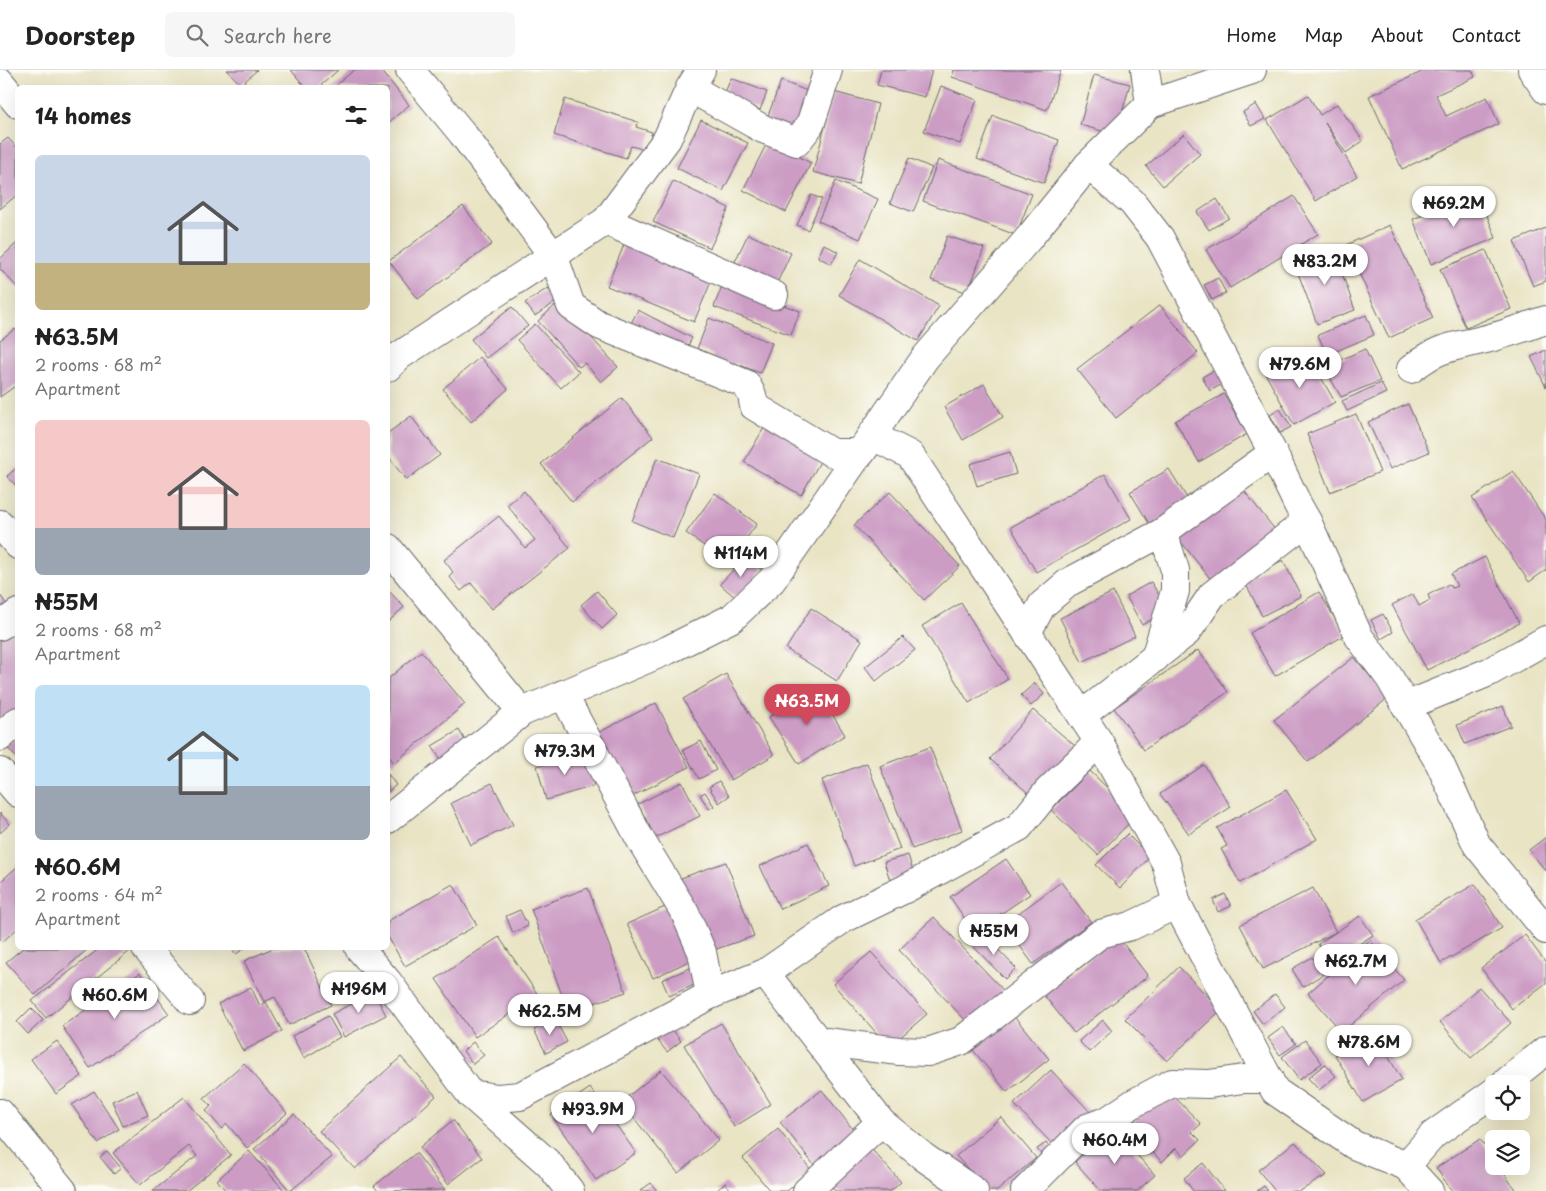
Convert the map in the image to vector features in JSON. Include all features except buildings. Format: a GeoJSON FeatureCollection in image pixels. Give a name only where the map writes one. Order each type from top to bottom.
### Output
{"type":"FeatureCollection","features":[{"type":"Feature","properties":{"kind":"street"},"geometry":{"type":"LineString","coordinates":[[410,70],[462,133],[554,257],[571,306],[599,325],[746,384],[752,395],[754,406],[832,453],[860,454],[873,436]]}},
{"type":"Feature","properties":{"kind":"street"},"geometry":{"type":"LineString","coordinates":[[390,365],[399,356],[554,257],[606,221],[667,138],[696,79],[763,129],[797,142],[810,125],[828,70]]}},
{"type":"Feature","properties":{"kind":"street"},"geometry":{"type":"LineString","coordinates":[[1145,70],[1150,104]]}},
{"type":"Feature","properties":{"kind":"street"},"geometry":{"type":"LineString","coordinates":[[390,817],[522,712],[668,650],[732,618],[772,580],[925,358],[1028,239],[1088,165],[1150,104],[1252,70]]}},
{"type":"Feature","properties":{"kind":"street"},"geometry":{"type":"LineString","coordinates":[[1532,70],[1546,90]]}},
{"type":"Feature","properties":{"kind":"street"},"geometry":{"type":"LineString","coordinates":[[0,82],[15,100]]}},
{"type":"Feature","properties":{"kind":"street"},"geometry":{"type":"LineString","coordinates":[[1088,165],[1132,202],[1160,238],[1273,453],[1298,505],[1308,520],[1359,637],[1389,677],[1440,764],[1477,846],[1546,930]]}},
{"type":"Feature","properties":{"kind":"street"},"geometry":{"type":"LineString","coordinates":[[606,221],[774,295]]}},
{"type":"Feature","properties":{"kind":"street"},"geometry":{"type":"LineString","coordinates":[[1411,369],[1430,354],[1446,347],[1483,340],[1546,320]]}},
{"type":"Feature","properties":{"kind":"street"},"geometry":{"type":"LineString","coordinates":[[873,436],[910,455],[1100,742],[1166,863],[1177,904],[1275,1091],[1354,1145],[1406,1166],[1429,1191]]}},
{"type":"Feature","properties":{"kind":"street"},"geometry":{"type":"LineString","coordinates":[[1027,633],[1042,605],[1069,582],[1163,532],[1273,453]]}},
{"type":"Feature","properties":{"kind":"street"},"geometry":{"type":"LineString","coordinates":[[1082,715],[1187,632],[1212,595],[1308,520]]}},
{"type":"Feature","properties":{"kind":"street"},"geometry":{"type":"LineString","coordinates":[[0,524],[15,541]]}},
{"type":"Feature","properties":{"kind":"street"},"geometry":{"type":"LineString","coordinates":[[1155,658],[1176,591],[1176,570],[1163,532]]}},
{"type":"Feature","properties":{"kind":"street"},"geometry":{"type":"LineString","coordinates":[[390,550],[522,712]]}},
{"type":"Feature","properties":{"kind":"street"},"geometry":{"type":"LineString","coordinates":[[0,626],[15,615]]}},
{"type":"Feature","properties":{"kind":"street"},"geometry":{"type":"LineString","coordinates":[[1406,706],[1489,672],[1546,640]]}},
{"type":"Feature","properties":{"kind":"street"},"geometry":{"type":"LineString","coordinates":[[563,694],[640,839],[685,914],[702,952],[710,995]]}},
{"type":"Feature","properties":{"kind":"street"},"geometry":{"type":"LineString","coordinates":[[0,737],[15,724]]}},
{"type":"Feature","properties":{"kind":"street"},"geometry":{"type":"LineString","coordinates":[[470,1094],[498,1098],[520,1096],[710,995],[765,973],[843,919],[905,889],[1019,827],[1048,791],[1100,742]]}},
{"type":"Feature","properties":{"kind":"street"},"geometry":{"type":"LineString","coordinates":[[0,772],[15,790]]}},
{"type":"Feature","properties":{"kind":"street"},"geometry":{"type":"LineString","coordinates":[[818,1042],[900,1052],[928,1052],[961,1041],[1100,934],[1131,926],[1177,904]]}},
{"type":"Feature","properties":{"kind":"street"},"geometry":{"type":"LineString","coordinates":[[148,950],[190,1001]]}},
{"type":"Feature","properties":{"kind":"street"},"geometry":{"type":"LineString","coordinates":[[361,950],[388,982],[470,1094],[549,1164],[570,1191]]}},
{"type":"Feature","properties":{"kind":"street"},"geometry":{"type":"LineString","coordinates":[[765,973],[882,1122],[925,1158],[974,1191]]}},
{"type":"Feature","properties":{"kind":"street"},"geometry":{"type":"LineString","coordinates":[[1515,1075],[1546,1050]]}},
{"type":"Feature","properties":{"kind":"street"},"geometry":{"type":"LineString","coordinates":[[1025,1191],[1087,1128],[1107,1121],[1134,1103],[1172,1083],[1209,1084],[1243,1078],[1268,1078]]}},
{"type":"Feature","properties":{"kind":"street"},"geometry":{"type":"LineString","coordinates":[[1406,1166],[1433,1135],[1485,1098]]}},
{"type":"Feature","properties":{"kind":"street"},"geometry":{"type":"LineString","coordinates":[[0,1113],[63,1191]]}},
{"type":"Feature","properties":{"kind":"street"},"geometry":{"type":"LineString","coordinates":[[807,1191],[882,1122]]}}]}
